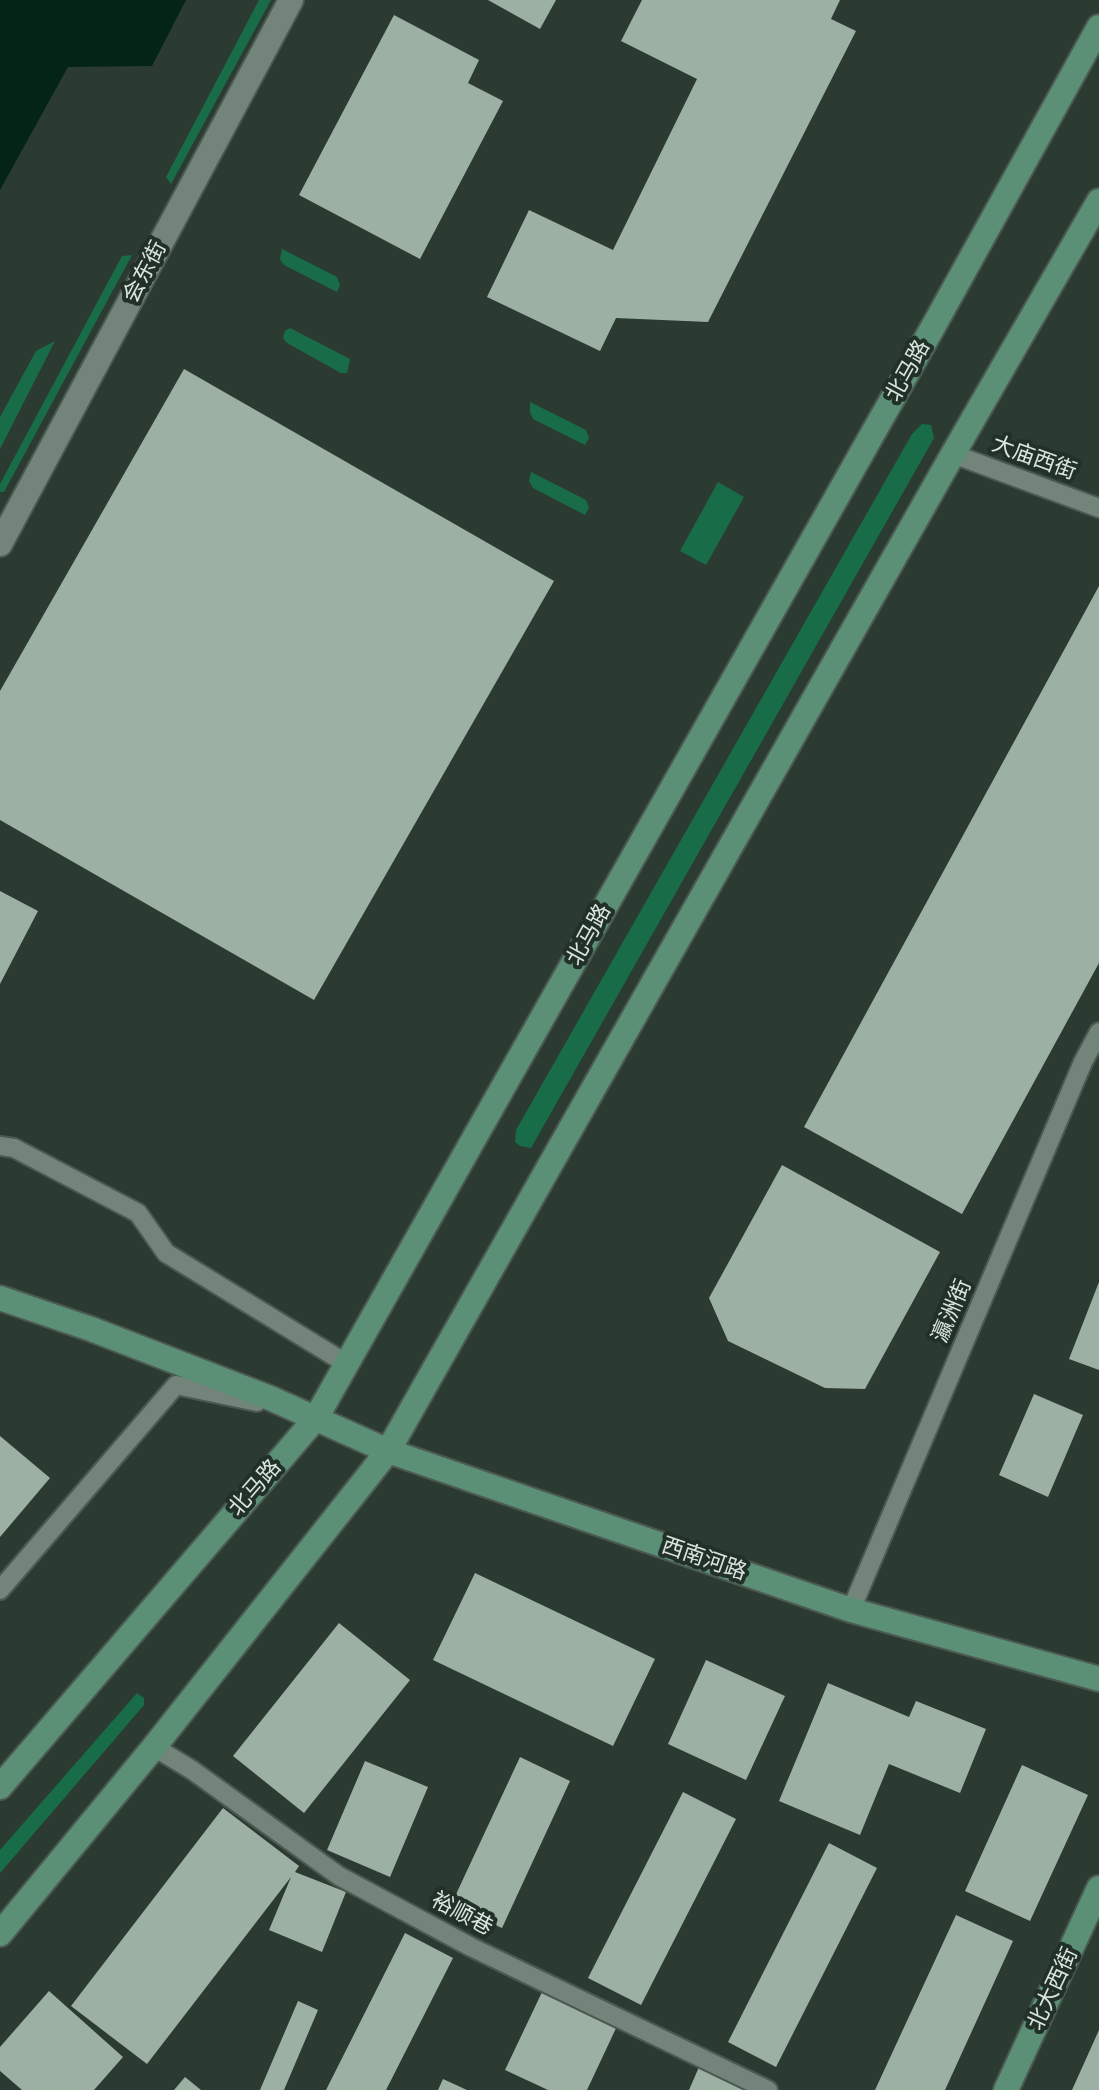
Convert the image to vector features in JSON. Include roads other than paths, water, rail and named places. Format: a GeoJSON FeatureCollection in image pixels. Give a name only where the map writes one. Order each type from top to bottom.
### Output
{"type":"FeatureCollection","features":[{"type":"Feature","properties":{"kind":"main road","name":"北马路"},"geometry":{"type":"LineString","coordinates":[[0,1787],[316,1418],[933,327],[1099,27]]}},
{"type":"Feature","properties":{"kind":"main road"},"geometry":{"type":"LineString","coordinates":[[0,1934],[154,1747],[388,1451],[1099,201]]}},
{"type":"Feature","properties":{"kind":"main road","name":"西南河路"},"geometry":{"type":"LineString","coordinates":[[0,1298],[91,1329],[316,1418],[388,1451],[851,1610],[1099,1679]]}},
{"type":"Feature","properties":{"kind":"main road","name":"北大西街"},"geometry":{"type":"LineString","coordinates":[[1006,2090],[1099,1888]]}},
{"type":"Feature","properties":{"kind":"street","name":"会东街"},"geometry":{"type":"LineString","coordinates":[[0,544],[291,0]]}},
{"type":"Feature","properties":{"kind":"lane","name":"大庙西街"},"geometry":{"type":"LineString","coordinates":[[953,454],[1099,508]]}},
{"type":"Feature","properties":{"kind":"lane","name":"瀛洲街"},"geometry":{"type":"LineString","coordinates":[[851,1610],[1083,1062],[1099,1032]]}},
{"type":"Feature","properties":{"kind":"lane"},"geometry":{"type":"LineString","coordinates":[[0,1146],[14,1148],[138,1213],[166,1253],[347,1364]]}},
{"type":"Feature","properties":{"kind":"lane"},"geometry":{"type":"LineString","coordinates":[[0,1590],[176,1385],[316,1418]]}},
{"type":"Feature","properties":{"kind":"lane","name":"裕顺巷"},"geometry":{"type":"LineString","coordinates":[[154,1747],[192,1770],[339,1876],[471,1947],[768,2090]]}}]}
